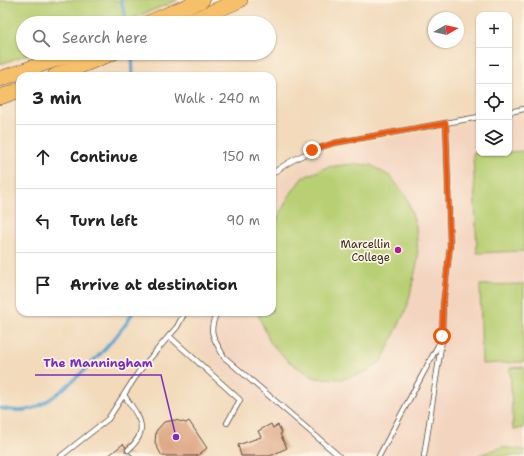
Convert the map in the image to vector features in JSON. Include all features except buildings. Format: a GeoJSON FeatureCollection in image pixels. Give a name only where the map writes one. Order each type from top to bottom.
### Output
{"type":"FeatureCollection","features":[{"type":"Feature","properties":{"kind":"highway"},"geometry":{"type":"LineString","coordinates":[[165,16],[202,0]]}},
{"type":"Feature","properties":{"kind":"highway"},"geometry":{"type":"LineString","coordinates":[[203,16],[240,0]]}},
{"type":"Feature","properties":{"kind":"highway"},"geometry":{"type":"LineString","coordinates":[[20,72],[54,60]]}},
{"type":"Feature","properties":{"kind":"highway"},"geometry":{"type":"LineString","coordinates":[[65,72],[95,60]]}},
{"type":"Feature","properties":{"kind":"highway"},"geometry":{"type":"LineString","coordinates":[[0,79],[16,73]]}},
{"type":"Feature","properties":{"kind":"highway"},"geometry":{"type":"LineString","coordinates":[[0,97],[16,91]]}},
{"type":"Feature","properties":{"kind":"lane"},"geometry":{"type":"LineString","coordinates":[[512,111],[524,109]]}},
{"type":"Feature","properties":{"kind":"lane"},"geometry":{"type":"LineString","coordinates":[[276,171],[312,150],[334,143],[476,118]]}},
{"type":"Feature","properties":{"kind":"lane"},"geometry":{"type":"LineString","coordinates":[[424,456],[442,336],[443,305],[450,246],[446,123]]}},
{"type":"Feature","properties":{"kind":"lane"},"geometry":{"type":"LineString","coordinates":[[61,456],[104,423],[113,413],[124,394],[151,355],[176,327],[183,316]]}},
{"type":"Feature","properties":{"kind":"lane"},"geometry":{"type":"LineString","coordinates":[[215,316],[211,325],[213,336],[224,357],[339,456]]}},
{"type":"Feature","properties":{"kind":"lane"},"geometry":{"type":"LineString","coordinates":[[168,336],[240,400],[226,423]]}},
{"type":"Feature","properties":{"kind":"lane"},"geometry":{"type":"LineString","coordinates":[[379,456],[442,336]]}},
{"type":"Feature","properties":{"kind":"lane"},"geometry":{"type":"LineString","coordinates":[[124,394],[139,418],[142,430],[138,440],[128,450]]}},
{"type":"Feature","properties":{"kind":"shaded area","name":"Marcellin College"},"geometry":{"type":"Polygon","coordinates":[[[524,116],[524,456],[313,456],[190,342],[202,316],[276,316],[276,185],[308,161],[346,148],[476,123],[476,156],[512,156],[512,117],[524,116]]]}},
{"type":"Feature","properties":{"kind":"green space"},"geometry":{"type":"Polygon","coordinates":[[[0,0],[178,0],[138,16],[16,16],[16,58],[0,64],[0,0]]]}},
{"type":"Feature","properties":{"kind":"green space"},"geometry":{"type":"Polygon","coordinates":[[[524,151],[524,251],[477,253],[473,153],[476,153],[476,156],[512,156],[512,152],[524,151]]]}},
{"type":"Feature","properties":{"kind":"green space"},"geometry":{"type":"Polygon","coordinates":[[[353,164],[371,165],[391,177],[406,196],[416,226],[418,259],[407,308],[382,360],[368,371],[343,379],[315,378],[288,361],[270,342],[259,316],[276,316],[276,221],[289,196],[302,178],[327,167],[353,164]]]}},
{"type":"Feature","properties":{"kind":"green space"},"geometry":{"type":"Polygon","coordinates":[[[524,284],[524,362],[482,364],[480,285],[524,284]]]}},
{"type":"Feature","properties":{"kind":"green space"},"geometry":{"type":"Polygon","coordinates":[[[524,367],[524,428],[513,429],[510,368],[524,367]]]}},
{"type":"Feature","properties":{"kind":"green space"},"geometry":{"type":"Polygon","coordinates":[[[502,447],[524,450],[524,456],[477,456],[502,447]]]}},
{"type":"Feature","properties":{"kind":"waterway"},"geometry":{"type":"LineString","coordinates":[[121,0],[125,16]]}},
{"type":"Feature","properties":{"kind":"waterway"},"geometry":{"type":"LineString","coordinates":[[132,60],[133,72]]}},
{"type":"Feature","properties":{"kind":"waterway"},"geometry":{"type":"LineString","coordinates":[[0,408],[27,410],[43,404],[57,394],[103,352],[116,337],[130,316]]}},
{"type":"Feature","properties":{"kind":"place","name":"Marcellin College"},"geometry":{"type":"Point","coordinates":[398,250]}},
{"type":"Feature","properties":{"kind":"place","name":"The Manningham"},"geometry":{"type":"Point","coordinates":[176,437]}},
{"type":"Feature","properties":{"kind":"route"},"geometry":{"type":"LineString","coordinates":[[312,150],[334,143],[446,123],[450,246],[443,305],[442,336]]}}]}
